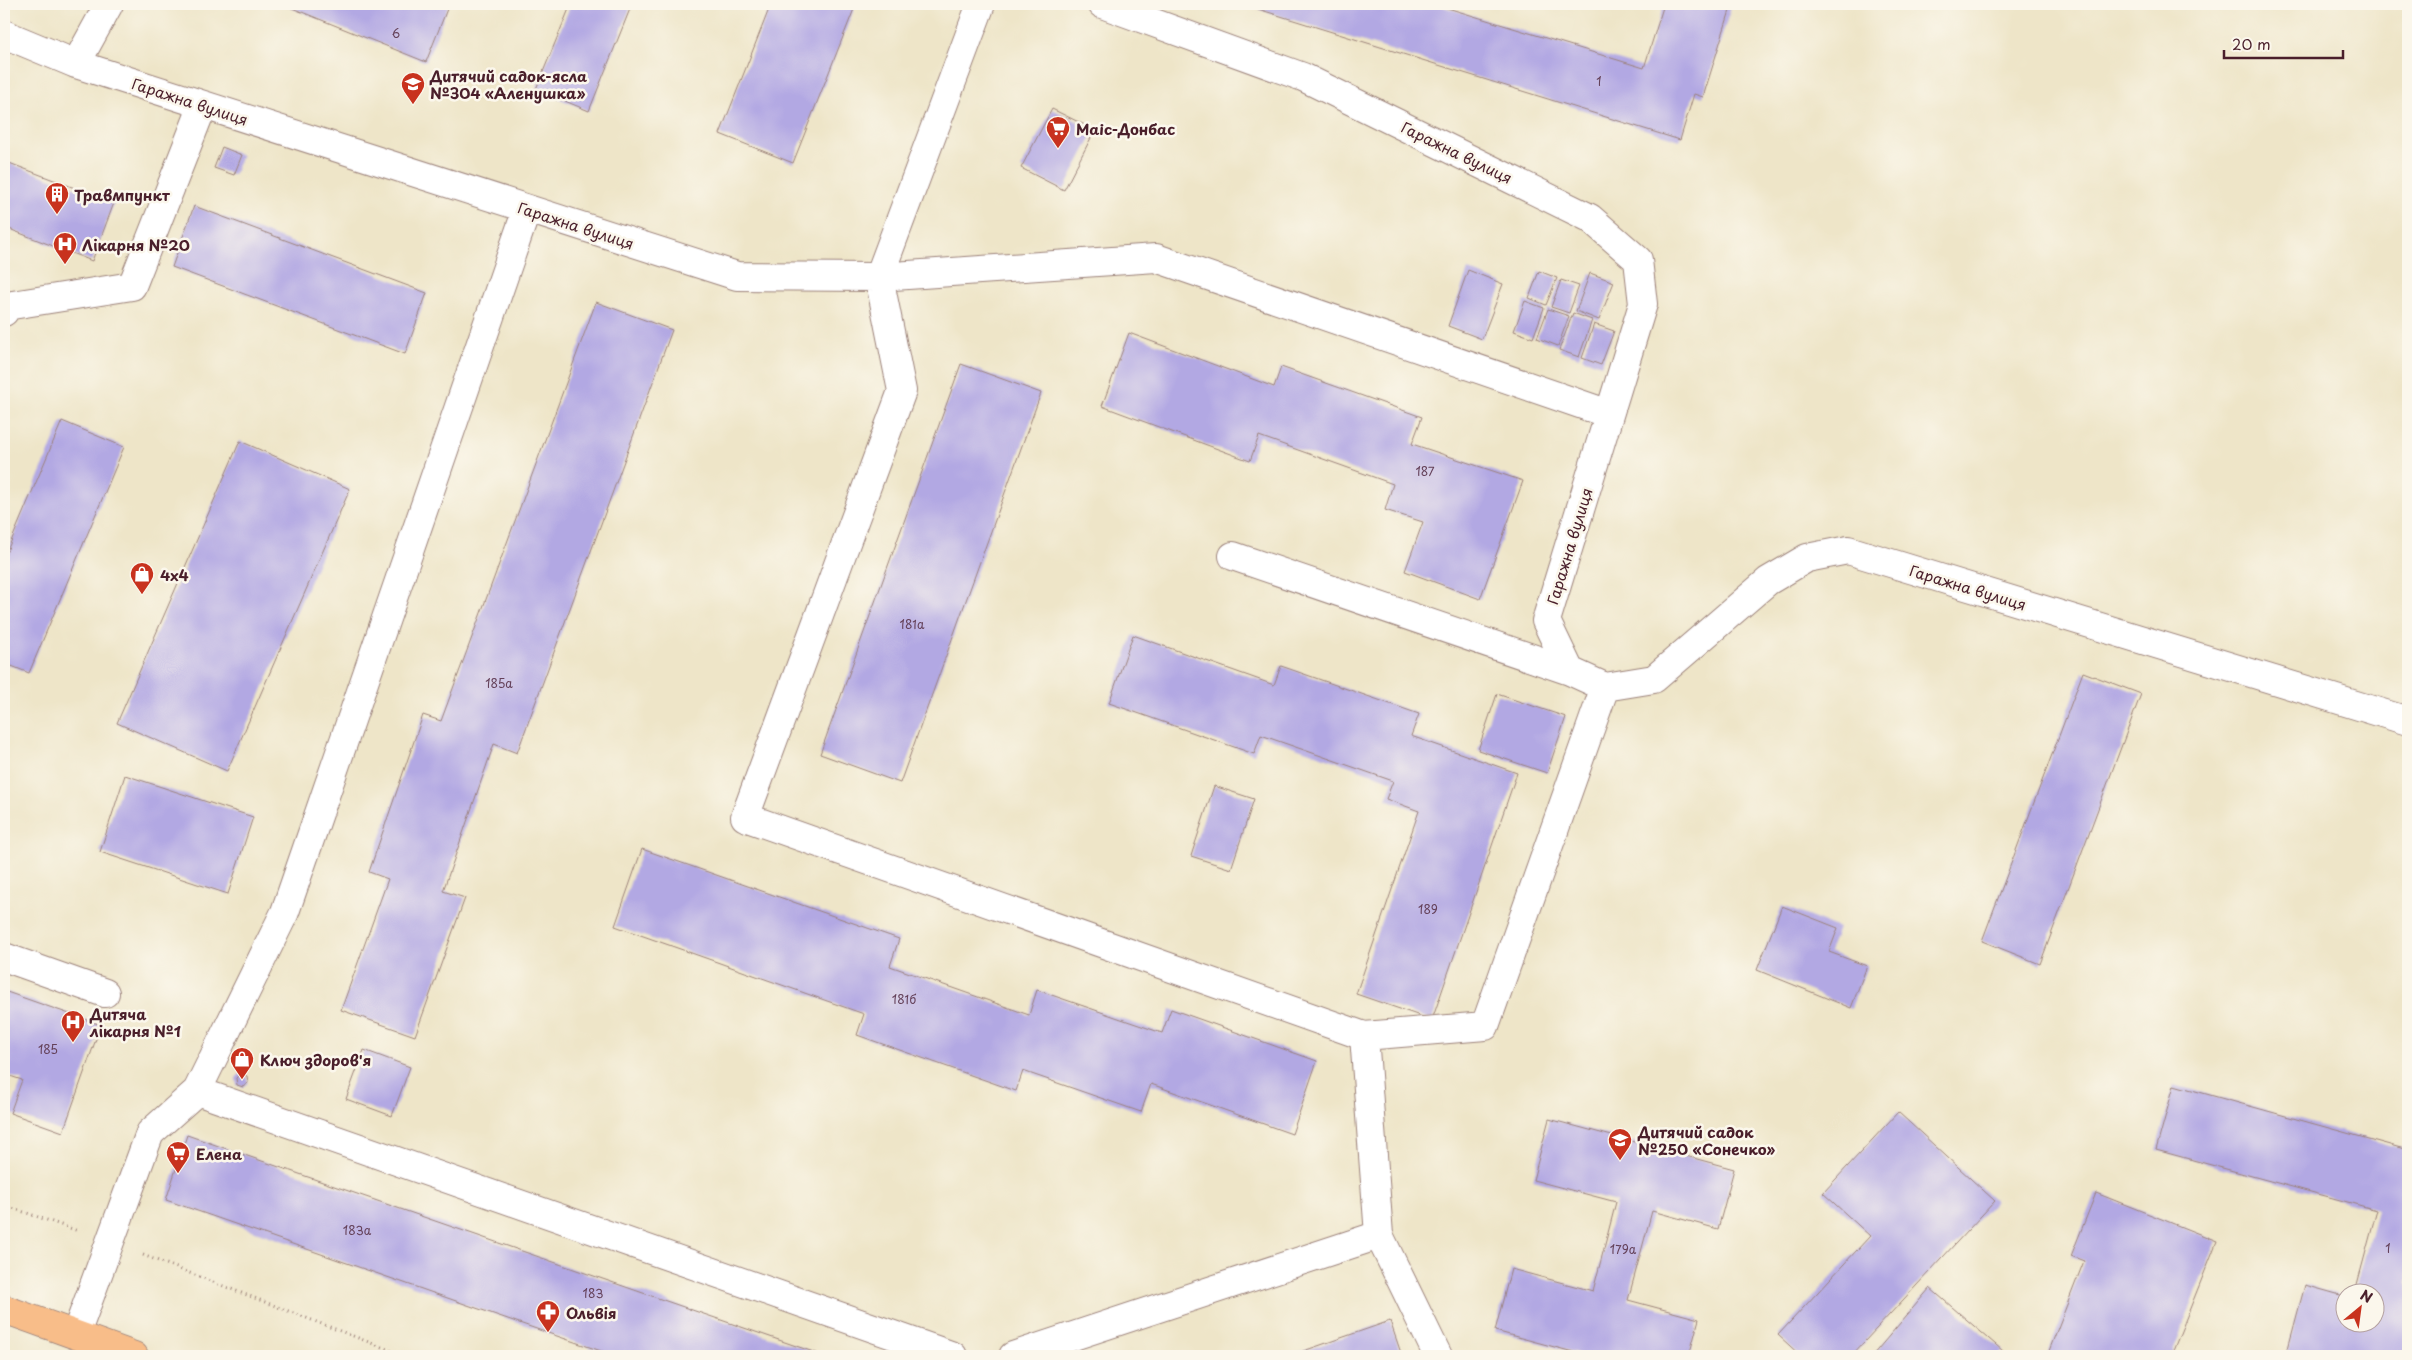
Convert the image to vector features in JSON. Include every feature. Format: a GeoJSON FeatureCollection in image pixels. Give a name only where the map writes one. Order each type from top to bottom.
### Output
{"type":"FeatureCollection","features":[{"type":"Feature","properties":{"kind":"main road"},"geometry":{"type":"LineString","coordinates":[[4,1309],[134,1356]]}},
{"type":"Feature","properties":{"kind":"street"},"geometry":{"type":"LineString","coordinates":[[76,64],[109,4]]}},
{"type":"Feature","properties":{"kind":"street"},"geometry":{"type":"LineString","coordinates":[[981,4],[879,277],[902,391],[745,817],[1364,1036],[1486,1026],[1605,687],[1570,672],[1233,556]]}},
{"type":"Feature","properties":{"kind":"street","name":"Гаражна вулиця"},"geometry":{"type":"LineString","coordinates":[[1102,4],[1303,77],[1590,218],[1638,260],[1643,304],[1546,621],[1570,672]]}},
{"type":"Feature","properties":{"kind":"street","name":"Гаражна вулиця"},"geometry":{"type":"LineString","coordinates":[[4,34],[76,64],[737,276],[879,277],[1156,258],[1609,414]]}},
{"type":"Feature","properties":{"kind":"street"},"geometry":{"type":"LineString","coordinates":[[4,312],[6,306],[132,286],[203,105]]}},
{"type":"Feature","properties":{"kind":"street"},"geometry":{"type":"LineString","coordinates":[[76,1334],[150,1133],[197,1091],[285,912],[526,209]]}},
{"type":"Feature","properties":{"kind":"street","name":"Гаражна вулиця"},"geometry":{"type":"LineString","coordinates":[[1605,687],[1654,679],[1768,581],[1807,558],[1848,550],[2408,721]]}},
{"type":"Feature","properties":{"kind":"street"},"geometry":{"type":"LineString","coordinates":[[4,956],[105,993]]}},
{"type":"Feature","properties":{"kind":"street"},"geometry":{"type":"LineString","coordinates":[[1364,1036],[1378,1235],[1438,1356]]}},
{"type":"Feature","properties":{"kind":"street"},"geometry":{"type":"LineString","coordinates":[[197,1091],[953,1356]]}},
{"type":"Feature","properties":{"kind":"street"},"geometry":{"type":"LineString","coordinates":[[1013,1356],[1378,1235]]}},
{"type":"Feature","properties":{"kind":"path"},"geometry":{"type":"LineString","coordinates":[[4,1205],[111,1242],[406,1356]]}},
{"type":"Feature","properties":{"kind":"building"},"geometry":{"type":"Polygon","coordinates":[[[282,4],[449,4],[426,62],[282,4]]]}},
{"type":"Feature","properties":{"kind":"building"},"geometry":{"type":"Polygon","coordinates":[[[571,4],[632,4],[589,111],[536,89],[571,4]]]}},
{"type":"Feature","properties":{"kind":"building"},"geometry":{"type":"Polygon","coordinates":[[[771,4],[856,4],[793,163],[720,134],[771,4]]]}},
{"type":"Feature","properties":{"kind":"building"},"geometry":{"type":"Polygon","coordinates":[[[1260,4],[1441,4],[1441,6],[1644,68],[1664,4],[1732,4],[1703,97],[1694,94],[1680,140],[1258,9],[1260,4]]]}},
{"type":"Feature","properties":{"kind":"building","name":"Маіс-Донбас"},"geometry":{"type":"Polygon","coordinates":[[[1052,109],[1095,130],[1064,190],[1021,168],[1052,109]]]}},
{"type":"Feature","properties":{"kind":"building"},"geometry":{"type":"Polygon","coordinates":[[[222,147],[242,155],[234,175],[214,168],[222,147]]]}},
{"type":"Feature","properties":{"kind":"building","name":"Травмпункт"},"geometry":{"type":"Polygon","coordinates":[[[4,161],[114,203],[92,261],[4,227],[4,161]]]}},
{"type":"Feature","properties":{"kind":"building"},"geometry":{"type":"Polygon","coordinates":[[[194,206],[427,293],[405,354],[172,267],[194,206]]]}},
{"type":"Feature","properties":{"kind":"building"},"geometry":{"type":"Polygon","coordinates":[[[1468,270],[1503,284],[1482,339],[1448,326],[1468,270]]]}},
{"type":"Feature","properties":{"kind":"building"},"geometry":{"type":"Polygon","coordinates":[[[1539,271],[1557,278],[1546,305],[1529,298],[1539,271]]]}},
{"type":"Feature","properties":{"kind":"building"},"geometry":{"type":"Polygon","coordinates":[[[1590,273],[1614,282],[1599,320],[1576,311],[1590,273]]]}},
{"type":"Feature","properties":{"kind":"building"},"geometry":{"type":"Polygon","coordinates":[[[1561,280],[1579,286],[1569,313],[1551,307],[1561,280]]]}},
{"type":"Feature","properties":{"kind":"building"},"geometry":{"type":"Polygon","coordinates":[[[1525,301],[1544,308],[1533,338],[1514,331],[1525,301]]]}},
{"type":"Feature","properties":{"kind":"building"},"geometry":{"type":"Polygon","coordinates":[[[596,302],[672,330],[517,753],[494,744],[443,891],[465,898],[415,1036],[341,1010],[388,879],[369,872],[423,715],[441,721],[596,302]]]}},
{"type":"Feature","properties":{"kind":"building"},"geometry":{"type":"Polygon","coordinates":[[[1548,309],[1569,316],[1558,346],[1537,338],[1548,309]]]}},
{"type":"Feature","properties":{"kind":"building"},"geometry":{"type":"Polygon","coordinates":[[[1573,313],[1592,320],[1579,357],[1559,350],[1573,313]]]}},
{"type":"Feature","properties":{"kind":"building"},"geometry":{"type":"Polygon","coordinates":[[[1594,324],[1614,331],[1601,365],[1582,358],[1594,324]]]}},
{"type":"Feature","properties":{"kind":"building"},"geometry":{"type":"Polygon","coordinates":[[[1129,333],[1274,387],[1281,367],[1422,417],[1412,444],[1523,481],[1480,599],[1405,571],[1423,522],[1385,510],[1393,484],[1259,436],[1250,461],[1102,406],[1129,333]]]}},
{"type":"Feature","properties":{"kind":"building"},"geometry":{"type":"Polygon","coordinates":[[[961,364],[1041,393],[900,783],[820,754],[961,364]]]}},
{"type":"Feature","properties":{"kind":"building"},"geometry":{"type":"Polygon","coordinates":[[[62,421],[124,447],[29,673],[4,663],[4,558],[62,421]]]}},
{"type":"Feature","properties":{"kind":"building"},"geometry":{"type":"Polygon","coordinates":[[[240,441],[350,489],[227,771],[117,723],[240,441]]]}},
{"type":"Feature","properties":{"kind":"building"},"geometry":{"type":"Polygon","coordinates":[[[1133,635],[1274,685],[1281,666],[1419,714],[1411,736],[1517,773],[1432,1020],[1356,994],[1419,811],[1386,799],[1393,781],[1261,735],[1254,754],[1109,703],[1133,635]]]}},
{"type":"Feature","properties":{"kind":"building"},"geometry":{"type":"Polygon","coordinates":[[[2083,672],[2141,694],[2040,964],[1982,941],[2083,672]]]}},
{"type":"Feature","properties":{"kind":"building"},"geometry":{"type":"Polygon","coordinates":[[[1497,694],[1566,717],[1547,773],[1478,750],[1497,694]]]}},
{"type":"Feature","properties":{"kind":"building"},"geometry":{"type":"Polygon","coordinates":[[[125,775],[253,817],[228,894],[100,852],[125,775]]]}},
{"type":"Feature","properties":{"kind":"building"},"geometry":{"type":"Polygon","coordinates":[[[1214,786],[1254,799],[1231,869],[1191,856],[1214,786]]]}},
{"type":"Feature","properties":{"kind":"building"},"geometry":{"type":"Polygon","coordinates":[[[642,849],[899,939],[890,966],[1029,1015],[1037,990],[1162,1033],[1171,1009],[1317,1061],[1292,1134],[1151,1084],[1141,1112],[1023,1071],[1016,1091],[857,1035],[864,1014],[615,926],[642,849]]]}},
{"type":"Feature","properties":{"kind":"building"},"geometry":{"type":"Polygon","coordinates":[[[1782,906],[1838,928],[1829,952],[1867,966],[1851,1008],[1757,970],[1782,906]]]}},
{"type":"Feature","properties":{"kind":"building"},"geometry":{"type":"Polygon","coordinates":[[[4,991],[101,1025],[63,1132],[10,1113],[22,1080],[4,1074],[4,991]]]}},
{"type":"Feature","properties":{"kind":"building"},"geometry":{"type":"Polygon","coordinates":[[[364,1050],[410,1067],[392,1116],[346,1099],[364,1050]]]}},
{"type":"Feature","properties":{"kind":"building"},"geometry":{"type":"Polygon","coordinates":[[[2408,1070],[2408,1082],[2405,1081],[2408,1070]]]}},
{"type":"Feature","properties":{"kind":"building","name":"Ключ здоров'я"},"geometry":{"type":"Polygon","coordinates":[[[241,1073],[247,1076],[248,1083],[243,1087],[237,1085],[236,1078],[241,1073]]]}},
{"type":"Feature","properties":{"kind":"building"},"geometry":{"type":"Polygon","coordinates":[[[2174,1085],[2408,1150],[2408,1356],[2286,1356],[2305,1285],[2334,1293],[2334,1332],[2384,1332],[2384,1282],[2358,1282],[2377,1210],[2156,1150],[2174,1085]]]}},
{"type":"Feature","properties":{"kind":"building"},"geometry":{"type":"Polygon","coordinates":[[[1898,1112],[1995,1201],[1851,1356],[1801,1356],[1778,1335],[1870,1236],[1823,1193],[1898,1112]]]}},
{"type":"Feature","properties":{"kind":"building"},"geometry":{"type":"Polygon","coordinates":[[[1549,1119],[1734,1169],[1718,1229],[1652,1211],[1628,1300],[1699,1319],[1689,1356],[1588,1356],[1495,1331],[1511,1269],[1593,1291],[1616,1202],[1533,1180],[1549,1119]]]}},
{"type":"Feature","properties":{"kind":"building"},"geometry":{"type":"Polygon","coordinates":[[[187,1135],[825,1356],[616,1356],[548,1333],[166,1200],[187,1135]]]}},
{"type":"Feature","properties":{"kind":"building"},"geometry":{"type":"Polygon","coordinates":[[[2096,1193],[2217,1241],[2171,1356],[2047,1356],[2084,1261],[2071,1256],[2096,1193]]]}},
{"type":"Feature","properties":{"kind":"building"},"geometry":{"type":"Polygon","coordinates":[[[1930,1288],[2003,1351],[1998,1356],[1872,1356],[1930,1288]]]}},
{"type":"Feature","properties":{"kind":"building"},"geometry":{"type":"Polygon","coordinates":[[[1390,1321],[1402,1356],[1289,1356],[1390,1321]]]}},
{"type":"Feature","properties":{"kind":"place","name":"Дитячий садок-ясла №304 «Аленушка»"},"geometry":{"type":"Point","coordinates":[413,105]}},
{"type":"Feature","properties":{"kind":"place","name":"Маіс-Донбас"},"geometry":{"type":"Point","coordinates":[1058,149]}},
{"type":"Feature","properties":{"kind":"place","name":"Травмпункт"},"geometry":{"type":"Point","coordinates":[57,215]}},
{"type":"Feature","properties":{"kind":"place","name":"Лікарня №20"},"geometry":{"type":"Point","coordinates":[65,265]}},
{"type":"Feature","properties":{"kind":"place","name":"4x4"},"geometry":{"type":"Point","coordinates":[142,595]}},
{"type":"Feature","properties":{"kind":"place","name":"Дитяча лікарня №1"},"geometry":{"type":"Point","coordinates":[73,1043]}},
{"type":"Feature","properties":{"kind":"place","name":"Ключ здоров'я"},"geometry":{"type":"Point","coordinates":[242,1080]}},
{"type":"Feature","properties":{"kind":"place","name":"Дитячий садок №250 «Сонечко»"},"geometry":{"type":"Point","coordinates":[1620,1161]}},
{"type":"Feature","properties":{"kind":"place","name":"Елена"},"geometry":{"type":"Point","coordinates":[178,1174]}},
{"type":"Feature","properties":{"kind":"place","name":"Ольвія"},"geometry":{"type":"Point","coordinates":[548,1333]}}]}
